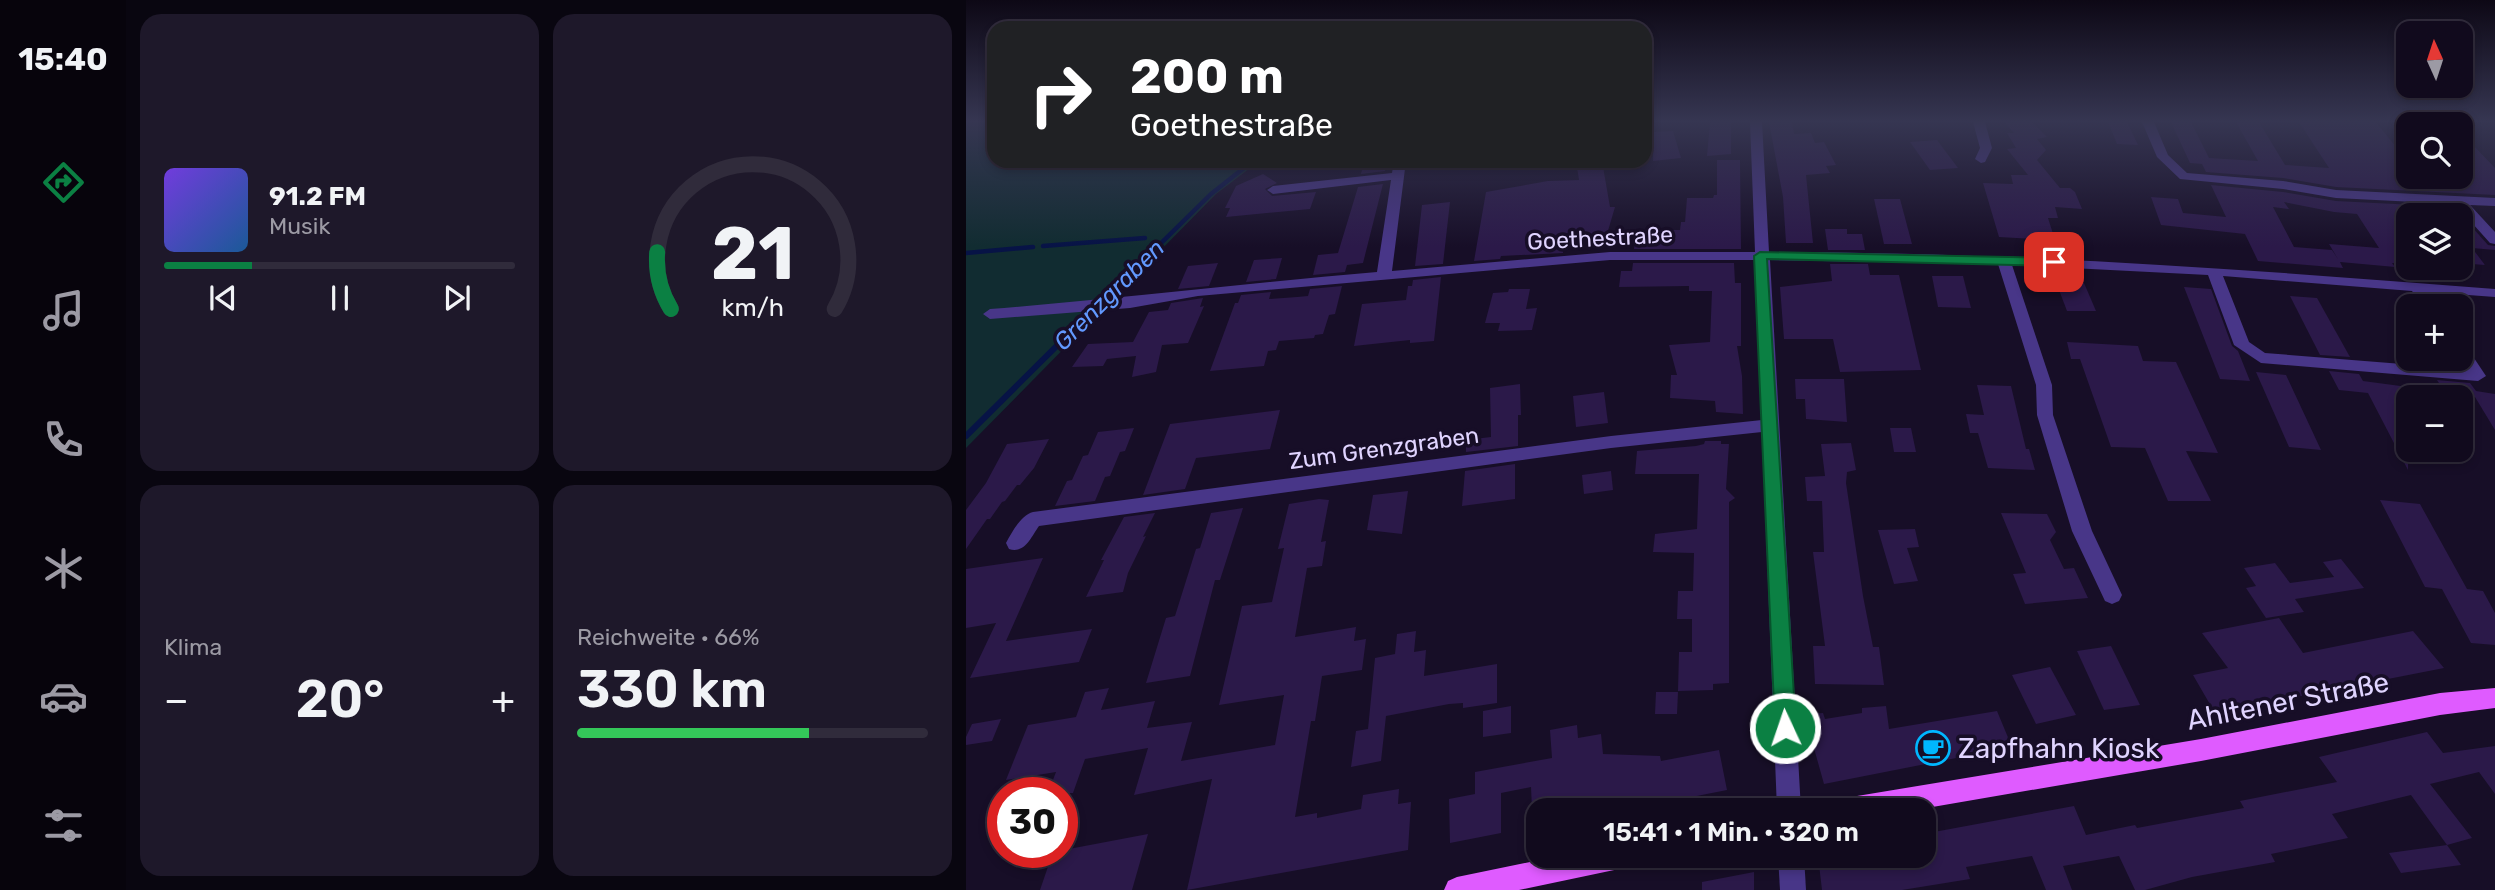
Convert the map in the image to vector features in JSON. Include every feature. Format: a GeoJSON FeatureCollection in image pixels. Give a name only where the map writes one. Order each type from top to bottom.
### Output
{"type":"FeatureCollection","features":[{"type":"Feature","properties":{"kind":"main road","name":"Ahltener Straße"},"geometry":{"type":"LineString","coordinates":[[1917,798],[2201,750],[2441,704],[2495,698]]}},
{"type":"Feature","properties":{"kind":"main road"},"geometry":{"type":"LineString","coordinates":[[1457,890],[1562,868]]}},
{"type":"Feature","properties":{"kind":"street"},"geometry":{"type":"LineString","coordinates":[[1757,164],[1788,798]]}},
{"type":"Feature","properties":{"kind":"street"},"geometry":{"type":"LineString","coordinates":[[2170,164],[2184,176],[2283,185],[2336,194],[2495,202]]}},
{"type":"Feature","properties":{"kind":"street"},"geometry":{"type":"LineString","coordinates":[[1384,276],[1398,168]]}},
{"type":"Feature","properties":{"kind":"street"},"geometry":{"type":"LineString","coordinates":[[1273,190],[1396,176]]}},
{"type":"Feature","properties":{"kind":"street"},"geometry":{"type":"LineString","coordinates":[[2459,200],[2495,240]]}},
{"type":"Feature","properties":{"kind":"street","name":"Goethestraße"},"geometry":{"type":"LineString","coordinates":[[990,314],[1101,305],[1198,292],[1610,256],[2004,260],[2214,271],[2495,293]]}},
{"type":"Feature","properties":{"kind":"street"},"geometry":{"type":"LineString","coordinates":[[2004,260],[2044,385],[2045,415],[2082,531],[2112,595]]}},
{"type":"Feature","properties":{"kind":"street"},"geometry":{"type":"LineString","coordinates":[[2214,271],[2242,345],[2261,358],[2396,369]]}},
{"type":"Feature","properties":{"kind":"street"},"geometry":{"type":"LineString","coordinates":[[2416,286],[2422,294]]}},
{"type":"Feature","properties":{"kind":"street"},"geometry":{"type":"LineString","coordinates":[[2418,371],[2478,376],[2473,369]]}},
{"type":"Feature","properties":{"kind":"street","name":"Zum Grenzgraben"},"geometry":{"type":"LineString","coordinates":[[1016,543],[1033,519],[1611,442],[1771,425]]}},
{"type":"Feature","properties":{"kind":"street"},"geometry":{"type":"LineString","coordinates":[[1792,868],[1793,890]]}},
{"type":"Feature","properties":{"kind":"green space"},"geometry":{"type":"Polygon","coordinates":[[[966,164],[987,164],[987,168],[1250,168],[1216,194],[966,448],[966,164]]]}},
{"type":"Feature","properties":{"kind":"building"},"geometry":{"type":"Polygon","coordinates":[[[1717,164],[1740,164],[1741,249],[1634,249],[1635,236],[1649,236],[1649,230],[1680,230],[1681,222],[1685,222],[1687,198],[1713,198],[1717,195],[1717,164]]]}},
{"type":"Feature","properties":{"kind":"building"},"geometry":{"type":"Polygon","coordinates":[[[1777,164],[1835,164],[1826,166],[1830,173],[1806,175],[1813,243],[1786,243],[1783,197],[1777,164]]]}},
{"type":"Feature","properties":{"kind":"building"},"geometry":{"type":"Polygon","coordinates":[[[1925,164],[1955,164],[1958,168],[1930,170],[1925,164]]]}},
{"type":"Feature","properties":{"kind":"building"},"geometry":{"type":"Polygon","coordinates":[[[2019,164],[2040,164],[2060,188],[2070,188],[2075,192],[2082,209],[2055,207],[2058,218],[2048,218],[2055,240],[1999,237],[1983,183],[2013,184],[2011,175],[2028,175],[2019,164]]]}},
{"type":"Feature","properties":{"kind":"building"},"geometry":{"type":"Polygon","coordinates":[[[2196,164],[2284,164],[2329,168],[2326,164],[2396,164],[2396,189],[2473,189],[2473,164],[2491,164],[2495,168],[2495,195],[2336,187],[2283,178],[2206,172],[2202,164],[2196,164]]]}},
{"type":"Feature","properties":{"kind":"building"},"geometry":{"type":"Polygon","coordinates":[[[1362,168],[1385,168],[1385,171],[1361,174],[1362,168]]]}},
{"type":"Feature","properties":{"kind":"building"},"geometry":{"type":"Polygon","coordinates":[[[1577,168],[1603,168],[1610,207],[1615,207],[1605,241],[1564,239],[1563,253],[1501,256],[1500,259],[1474,261],[1486,192],[1548,181],[1579,180],[1577,168]]]}},
{"type":"Feature","properties":{"kind":"building"},"geometry":{"type":"Polygon","coordinates":[[[1263,174],[1277,183],[1265,189],[1272,196],[1316,192],[1310,209],[1226,217],[1230,208],[1225,208],[1236,186],[1263,174]]]}},
{"type":"Feature","properties":{"kind":"building"},"geometry":{"type":"Polygon","coordinates":[[[1383,184],[1363,263],[1347,265],[1345,272],[1313,275],[1318,255],[1338,253],[1358,187],[1383,184]]]}},
{"type":"Feature","properties":{"kind":"building"},"geometry":{"type":"Polygon","coordinates":[[[2211,185],[2283,192],[2336,201],[2396,204],[2396,263],[2392,263],[2395,267],[2340,262],[2343,268],[2258,261],[2245,234],[2161,225],[2151,197],[2178,199],[2183,213],[2226,217],[2211,185]],[[2284,202],[2289,209],[2273,207],[2294,247],[2332,250],[2338,259],[2329,244],[2379,248],[2357,214],[2284,202]]]}},
{"type":"Feature","properties":{"kind":"building"},"geometry":{"type":"Polygon","coordinates":[[[1874,199],[1900,199],[1912,244],[1884,244],[1874,199]]]}},
{"type":"Feature","properties":{"kind":"building"},"geometry":{"type":"Polygon","coordinates":[[[1450,202],[1443,264],[1415,266],[1422,205],[1450,202]]]}},
{"type":"Feature","properties":{"kind":"building"},"geometry":{"type":"Polygon","coordinates":[[[2473,228],[2488,245],[2495,246],[2495,250],[2473,248],[2473,228]]]}},
{"type":"Feature","properties":{"kind":"building"},"geometry":{"type":"Polygon","coordinates":[[[1825,229],[1847,229],[1847,234],[1862,234],[1865,250],[1828,250],[1825,229]]]}},
{"type":"Feature","properties":{"kind":"building"},"geometry":{"type":"Polygon","coordinates":[[[2473,249],[2485,265],[2473,264],[2473,249]]]}},
{"type":"Feature","properties":{"kind":"building"},"geometry":{"type":"Polygon","coordinates":[[[1282,258],[1276,279],[1246,282],[1254,260],[1282,258]]]}},
{"type":"Feature","properties":{"kind":"building"},"geometry":{"type":"Polygon","coordinates":[[[1218,263],[1209,286],[1178,289],[1188,266],[1218,263]]]}},
{"type":"Feature","properties":{"kind":"building"},"geometry":{"type":"Polygon","coordinates":[[[1633,263],[1734,263],[1735,283],[1741,283],[1741,346],[1737,346],[1742,376],[1743,414],[1716,412],[1715,401],[1670,398],[1671,375],[1677,375],[1669,345],[1710,342],[1712,291],[1689,291],[1689,286],[1619,287],[1621,271],[1632,271],[1633,263]]]}},
{"type":"Feature","properties":{"kind":"building"},"geometry":{"type":"Polygon","coordinates":[[[1830,264],[1868,264],[1870,275],[1899,275],[1921,370],[1840,372],[1833,339],[1784,339],[1780,287],[1832,281],[1830,264]]]}},
{"type":"Feature","properties":{"kind":"building"},"geometry":{"type":"Polygon","coordinates":[[[1932,276],[1963,276],[1971,308],[1938,307],[1932,276]]]}},
{"type":"Feature","properties":{"kind":"building"},"geometry":{"type":"Polygon","coordinates":[[[1441,277],[1434,341],[1410,343],[1410,340],[1354,346],[1362,304],[1406,300],[1408,286],[1412,286],[1413,280],[1441,277]]]}},
{"type":"Feature","properties":{"kind":"building"},"geometry":{"type":"Polygon","coordinates":[[[2056,282],[2084,283],[2096,311],[2067,311],[2056,282]]]}},
{"type":"Feature","properties":{"kind":"building"},"geometry":{"type":"Polygon","coordinates":[[[1342,286],[1335,314],[1329,315],[1323,334],[1315,335],[1314,338],[1279,341],[1276,350],[1268,351],[1264,366],[1210,371],[1235,303],[1238,303],[1241,295],[1271,292],[1269,299],[1297,297],[1308,296],[1310,289],[1342,286]]]}},
{"type":"Feature","properties":{"kind":"building"},"geometry":{"type":"Polygon","coordinates":[[[2184,287],[2211,289],[2232,346],[2238,351],[2250,381],[2220,379],[2184,287]]]}},
{"type":"Feature","properties":{"kind":"building"},"geometry":{"type":"Polygon","coordinates":[[[1509,289],[1530,289],[1526,309],[1537,308],[1532,330],[1498,331],[1500,323],[1485,323],[1493,293],[1508,292],[1509,289]]]}},
{"type":"Feature","properties":{"kind":"building"},"geometry":{"type":"Polygon","coordinates":[[[2290,296],[2317,298],[2350,357],[2320,355],[2290,296]]]}},
{"type":"Feature","properties":{"kind":"building"},"geometry":{"type":"Polygon","coordinates":[[[1203,298],[1200,307],[1204,306],[1188,343],[1162,345],[1156,372],[1132,377],[1136,356],[1107,359],[1103,366],[1072,367],[1088,344],[1133,342],[1149,312],[1168,310],[1171,303],[1203,298]]]}},
{"type":"Feature","properties":{"kind":"building"},"geometry":{"type":"Polygon","coordinates":[[[2067,342],[2138,346],[2143,361],[2176,362],[2218,453],[2186,451],[2211,501],[2168,501],[2145,448],[2111,447],[2080,359],[2071,359],[2067,342]]]}},
{"type":"Feature","properties":{"kind":"building"},"geometry":{"type":"Polygon","coordinates":[[[2329,371],[2359,374],[2363,381],[2396,385],[2396,447],[2368,393],[2339,390],[2329,371]]]}},
{"type":"Feature","properties":{"kind":"building"},"geometry":{"type":"Polygon","coordinates":[[[2256,372],[2286,375],[2321,450],[2289,447],[2256,372]]]}},
{"type":"Feature","properties":{"kind":"building"},"geometry":{"type":"Polygon","coordinates":[[[1795,379],[1844,379],[1847,422],[1806,419],[1805,399],[1796,399],[1795,379]]]}},
{"type":"Feature","properties":{"kind":"building"},"geometry":{"type":"Polygon","coordinates":[[[2437,380],[2472,385],[2440,385],[2437,380]]]}},
{"type":"Feature","properties":{"kind":"building"},"geometry":{"type":"Polygon","coordinates":[[[1520,384],[1518,446],[1466,452],[1466,440],[1491,437],[1490,388],[1520,384]]]}},
{"type":"Feature","properties":{"kind":"building"},"geometry":{"type":"Polygon","coordinates":[[[1977,385],[2011,386],[2026,449],[2029,449],[2035,470],[1988,468],[1978,433],[1970,433],[1966,414],[1984,415],[1977,385]]]}},
{"type":"Feature","properties":{"kind":"building"},"geometry":{"type":"Polygon","coordinates":[[[2473,387],[2476,391],[2495,394],[2495,430],[2475,397],[2473,387]]]}},
{"type":"Feature","properties":{"kind":"building"},"geometry":{"type":"Polygon","coordinates":[[[1604,392],[1608,423],[1576,427],[1573,396],[1604,392]]]}},
{"type":"Feature","properties":{"kind":"building"},"geometry":{"type":"Polygon","coordinates":[[[1280,410],[1270,449],[1196,458],[1185,489],[1143,495],[1170,424],[1280,410]]]}},
{"type":"Feature","properties":{"kind":"building"},"geometry":{"type":"Polygon","coordinates":[[[1134,428],[1125,451],[1120,452],[1110,476],[1105,477],[1095,501],[1055,506],[1067,481],[1072,480],[1083,456],[1088,455],[1098,432],[1134,428]]]}},
{"type":"Feature","properties":{"kind":"building"},"geometry":{"type":"Polygon","coordinates":[[[1890,428],[1911,428],[1916,452],[1894,452],[1890,428]]]}},
{"type":"Feature","properties":{"kind":"building"},"geometry":{"type":"Polygon","coordinates":[[[1049,439],[1034,468],[990,519],[987,519],[966,549],[966,510],[986,483],[1007,444],[1049,439]]]}},
{"type":"Feature","properties":{"kind":"building"},"geometry":{"type":"Polygon","coordinates":[[[1705,441],[1729,444],[1726,489],[1735,498],[1729,502],[1729,683],[1713,684],[1713,690],[1678,691],[1679,652],[1692,652],[1692,619],[1677,619],[1678,591],[1693,591],[1694,553],[1653,552],[1655,534],[1697,529],[1699,474],[1635,474],[1637,451],[1696,446],[1704,444],[1705,441]]]}},
{"type":"Feature","properties":{"kind":"building"},"geometry":{"type":"Polygon","coordinates":[[[1851,443],[1856,470],[1847,472],[1846,483],[1863,596],[1873,647],[1879,647],[1884,685],[1815,684],[1813,646],[1825,646],[1813,552],[1824,552],[1822,501],[1807,501],[1805,477],[1825,476],[1821,444],[1851,443]]]}},
{"type":"Feature","properties":{"kind":"building"},"geometry":{"type":"Polygon","coordinates":[[[1515,464],[1515,499],[1462,506],[1465,471],[1515,464]]]}},
{"type":"Feature","properties":{"kind":"building"},"geometry":{"type":"Polygon","coordinates":[[[1611,471],[1613,490],[1584,494],[1582,475],[1611,471]]]}},
{"type":"Feature","properties":{"kind":"building"},"geometry":{"type":"Polygon","coordinates":[[[1408,491],[1402,534],[1367,530],[1373,495],[1408,491]]]}},
{"type":"Feature","properties":{"kind":"building"},"geometry":{"type":"Polygon","coordinates":[[[1329,500],[1321,542],[1326,541],[1322,566],[1307,568],[1295,637],[1356,627],[1354,641],[1366,639],[1362,670],[1322,676],[1315,721],[1311,721],[1295,817],[1317,813],[1317,818],[1361,809],[1363,795],[1399,789],[1398,804],[1411,802],[1408,850],[1187,890],[1212,779],[1134,795],[1148,748],[1085,759],[1078,779],[1054,777],[1056,772],[1007,777],[1028,725],[1076,717],[1085,692],[1109,688],[1101,710],[1155,701],[1147,728],[1192,722],[1181,761],[1275,745],[1284,695],[1219,705],[1242,606],[1272,602],[1284,548],[1278,549],[1289,504],[1329,500]]]}},
{"type":"Feature","properties":{"kind":"building"},"geometry":{"type":"Polygon","coordinates":[[[2380,500],[2420,504],[2467,589],[2483,591],[2495,613],[2495,645],[2471,643],[2442,589],[2425,587],[2380,500]]]}},
{"type":"Feature","properties":{"kind":"building"},"geometry":{"type":"Polygon","coordinates":[[[1243,508],[1220,580],[1215,580],[1190,676],[1146,683],[1166,618],[1175,616],[1196,549],[1200,548],[1211,513],[1243,508]]]}},
{"type":"Feature","properties":{"kind":"building"},"geometry":{"type":"Polygon","coordinates":[[[1155,513],[1128,573],[1123,592],[1086,597],[1104,560],[1101,560],[1124,517],[1155,513]]]}},
{"type":"Feature","properties":{"kind":"building"},"geometry":{"type":"Polygon","coordinates":[[[2001,513],[2047,514],[2056,532],[2050,540],[2064,569],[2074,568],[2088,598],[2025,604],[2013,574],[2026,573],[2001,513]]]}},
{"type":"Feature","properties":{"kind":"building"},"geometry":{"type":"Polygon","coordinates":[[[1915,529],[1919,547],[1907,548],[1918,581],[1894,584],[1878,530],[1915,529]]]}},
{"type":"Feature","properties":{"kind":"building"},"geometry":{"type":"Polygon","coordinates":[[[1043,558],[1006,641],[1092,629],[1079,662],[970,678],[996,623],[966,628],[966,569],[1043,558]]]}},
{"type":"Feature","properties":{"kind":"building"},"geometry":{"type":"Polygon","coordinates":[[[2341,559],[2364,588],[2295,599],[2304,612],[2266,618],[2246,588],[2256,586],[2244,568],[2275,563],[2290,583],[2334,577],[2323,562],[2341,559]]]}},
{"type":"Feature","properties":{"kind":"building"},"geometry":{"type":"Polygon","coordinates":[[[2279,618],[2303,653],[2413,631],[2444,668],[2215,713],[2193,675],[2228,668],[2202,633],[2279,618]]]}},
{"type":"Feature","properties":{"kind":"building"},"geometry":{"type":"Polygon","coordinates":[[[1416,631],[1414,652],[1426,650],[1424,676],[1497,664],[1497,703],[1463,708],[1463,703],[1449,704],[1386,716],[1381,761],[1351,767],[1356,731],[1368,729],[1375,658],[1395,654],[1397,634],[1416,631]]]}},
{"type":"Feature","properties":{"kind":"building"},"geometry":{"type":"Polygon","coordinates":[[[2111,646],[2140,705],[2104,710],[2077,651],[2111,646]]]}},
{"type":"Feature","properties":{"kind":"building"},"geometry":{"type":"Polygon","coordinates":[[[2050,667],[2076,715],[2036,724],[2012,675],[2050,667]]]}},
{"type":"Feature","properties":{"kind":"building"},"geometry":{"type":"Polygon","coordinates":[[[1656,692],[1678,692],[1677,714],[1655,714],[1656,692]]]}},
{"type":"Feature","properties":{"kind":"building"},"geometry":{"type":"Polygon","coordinates":[[[1511,706],[1511,733],[1483,737],[1483,711],[1511,706]]]}},
{"type":"Feature","properties":{"kind":"building"},"geometry":{"type":"Polygon","coordinates":[[[1886,706],[1889,729],[1997,711],[2012,747],[1824,784],[1810,734],[1808,714],[1823,713],[1825,719],[1862,713],[1862,708],[1886,706]]]}},
{"type":"Feature","properties":{"kind":"building"},"geometry":{"type":"Polygon","coordinates":[[[1001,719],[992,741],[966,745],[966,737],[972,724],[1001,719]]]}},
{"type":"Feature","properties":{"kind":"building"},"geometry":{"type":"Polygon","coordinates":[[[1577,725],[1578,738],[1601,734],[1603,754],[1660,756],[1661,761],[1719,750],[1727,790],[1687,798],[1531,798],[1531,787],[1501,793],[1501,833],[1450,843],[1449,799],[1475,794],[1475,772],[1552,758],[1550,730],[1577,725]]]}},
{"type":"Feature","properties":{"kind":"building"},"geometry":{"type":"Polygon","coordinates":[[[2427,732],[2443,753],[2495,746],[2495,794],[2479,772],[2430,784],[2472,838],[2447,845],[2411,795],[2332,814],[2348,838],[2271,854],[2275,862],[2192,877],[2145,890],[2135,890],[2119,856],[2063,866],[2072,890],[2046,890],[2032,856],[1966,867],[1970,879],[1902,890],[1822,890],[1819,868],[1936,868],[1936,832],[2074,806],[2086,835],[2244,808],[2240,801],[2337,782],[2319,757],[2427,732]]]}},
{"type":"Feature","properties":{"kind":"building"},"geometry":{"type":"Polygon","coordinates":[[[1148,834],[1132,890],[1040,890],[1048,868],[1078,868],[1078,847],[1148,834]]]}},
{"type":"Feature","properties":{"kind":"building"},"geometry":{"type":"Polygon","coordinates":[[[2447,845],[2461,865],[2401,873],[2389,853],[2447,845]]]}},
{"type":"Feature","properties":{"kind":"building"},"geometry":{"type":"Polygon","coordinates":[[[1754,872],[1754,890],[1702,890],[1702,882],[1754,872]]]}},
{"type":"Feature","properties":{"kind":"waterway","name":"Grenzgraben"},"geometry":{"type":"LineString","coordinates":[[1092,311],[1211,194],[1244,168]]}},
{"type":"Feature","properties":{"kind":"waterway"},"geometry":{"type":"LineString","coordinates":[[1043,246],[1145,238]]}},
{"type":"Feature","properties":{"kind":"waterway"},"geometry":{"type":"LineString","coordinates":[[966,253],[1033,247]]}},
{"type":"Feature","properties":{"kind":"waterway","name":"Grenzgraben"},"geometry":{"type":"LineString","coordinates":[[966,436],[1094,309]]}},
{"type":"Feature","properties":{"kind":"place","name":"Zapfhahn Kiosk"},"geometry":{"type":"Point","coordinates":[1933,748]}},
{"type":"Feature","properties":{"kind":"route"},"geometry":{"type":"LineString","coordinates":[[1785,728],[1770,401],[1760,256],[1912,257],[2054,262]]}}]}
